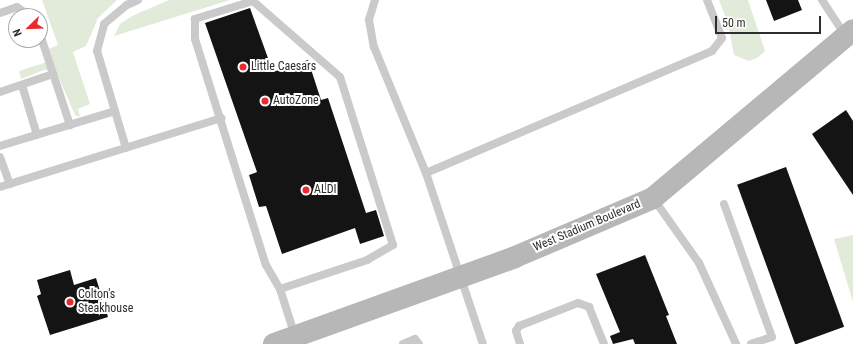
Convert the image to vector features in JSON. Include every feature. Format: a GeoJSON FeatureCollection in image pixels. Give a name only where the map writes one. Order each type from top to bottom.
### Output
{"type":"FeatureCollection","features":[{"type":"Feature","properties":{"kind":"main road","name":"West Stadium Boulevard"},"geometry":{"type":"LineString","coordinates":[[274,344],[297,341],[460,277],[653,198],[849,32]]}},
{"type":"Feature","properties":{"kind":"lane"},"geometry":{"type":"LineString","coordinates":[[126,148],[97,51],[104,24],[127,5],[138,0]]}},
{"type":"Feature","properties":{"kind":"lane"},"geometry":{"type":"LineString","coordinates":[[280,289],[367,260],[393,245],[340,78],[253,0],[195,19],[195,38],[266,265],[280,289],[297,341]]}},
{"type":"Feature","properties":{"kind":"lane"},"geometry":{"type":"LineString","coordinates":[[375,0],[369,20],[374,47],[426,173],[483,344]]}},
{"type":"Feature","properties":{"kind":"lane"},"geometry":{"type":"LineString","coordinates":[[426,173],[712,51],[722,38],[707,0]]}},
{"type":"Feature","properties":{"kind":"lane"},"geometry":{"type":"LineString","coordinates":[[822,0],[849,32]]}},
{"type":"Feature","properties":{"kind":"lane"},"geometry":{"type":"LineString","coordinates":[[45,48],[70,125]]}},
{"type":"Feature","properties":{"kind":"lane"},"geometry":{"type":"LineString","coordinates":[[0,92],[53,74]]}},
{"type":"Feature","properties":{"kind":"lane"},"geometry":{"type":"LineString","coordinates":[[22,85],[37,135]]}},
{"type":"Feature","properties":{"kind":"lane"},"geometry":{"type":"LineString","coordinates":[[0,146],[115,111]]}},
{"type":"Feature","properties":{"kind":"lane"},"geometry":{"type":"LineString","coordinates":[[0,187],[221,118]]}},
{"type":"Feature","properties":{"kind":"lane"},"geometry":{"type":"LineString","coordinates":[[0,157],[10,184]]}},
{"type":"Feature","properties":{"kind":"lane"},"geometry":{"type":"LineString","coordinates":[[653,198],[699,263],[736,344]]}},
{"type":"Feature","properties":{"kind":"lane"},"geometry":{"type":"LineString","coordinates":[[724,204],[774,340],[751,344]]}},
{"type":"Feature","properties":{"kind":"lane"},"geometry":{"type":"LineString","coordinates":[[520,344],[516,331],[519,326],[578,303],[589,307],[604,344]]}},
{"type":"Feature","properties":{"kind":"lane"},"geometry":{"type":"LineString","coordinates":[[403,344],[416,339],[420,344]]}},
{"type":"Feature","properties":{"kind":"green space"},"geometry":{"type":"Polygon","coordinates":[[[42,0],[117,0],[98,18],[86,46],[73,52],[90,104],[78,109],[80,117],[75,115],[56,71],[44,70],[21,79],[19,71],[53,60],[49,49],[58,45],[48,17],[48,8],[45,8],[42,0]]]}},
{"type":"Feature","properties":{"kind":"green space"},"geometry":{"type":"Polygon","coordinates":[[[169,0],[230,0],[114,36],[120,24],[132,16],[169,0]]]}},
{"type":"Feature","properties":{"kind":"green space"},"geometry":{"type":"Polygon","coordinates":[[[719,0],[748,0],[765,51],[757,58],[749,61],[734,55],[728,24],[719,0]]]}},
{"type":"Feature","properties":{"kind":"green space"},"geometry":{"type":"Polygon","coordinates":[[[853,235],[853,302],[834,239],[853,235]]]}},
{"type":"Feature","properties":{"kind":"building"},"geometry":{"type":"Polygon","coordinates":[[[766,0],[798,0],[802,10],[774,21],[766,0]]]}},
{"type":"Feature","properties":{"kind":"building","name":"ALDI"},"geometry":{"type":"Polygon","coordinates":[[[250,8],[273,72],[308,60],[321,100],[328,98],[366,213],[376,210],[384,236],[360,244],[355,228],[282,254],[266,206],[259,207],[249,175],[257,172],[205,23],[250,8]]]}},
{"type":"Feature","properties":{"kind":"building"},"geometry":{"type":"Polygon","coordinates":[[[846,110],[853,121],[853,195],[812,134],[846,110]]]}},
{"type":"Feature","properties":{"kind":"building"},"geometry":{"type":"Polygon","coordinates":[[[786,167],[844,327],[795,344],[737,185],[786,167]]]}},
{"type":"Feature","properties":{"kind":"building"},"geometry":{"type":"Polygon","coordinates":[[[645,255],[669,315],[666,316],[677,344],[635,344],[633,339],[613,344],[610,336],[620,332],[596,274],[645,255]]]}},
{"type":"Feature","properties":{"kind":"building"},"geometry":{"type":"Polygon","coordinates":[[[70,270],[74,285],[96,278],[108,317],[50,335],[37,296],[41,294],[37,280],[70,270]]]}},
{"type":"Feature","properties":{"kind":"place","name":"Little Caesars"},"geometry":{"type":"Point","coordinates":[243,67]}},
{"type":"Feature","properties":{"kind":"place","name":"AutoZone"},"geometry":{"type":"Point","coordinates":[265,101]}},
{"type":"Feature","properties":{"kind":"place","name":"ALDI"},"geometry":{"type":"Point","coordinates":[306,190]}},
{"type":"Feature","properties":{"kind":"place","name":"Colton's Steakhouse"},"geometry":{"type":"Point","coordinates":[70,302]}}]}
